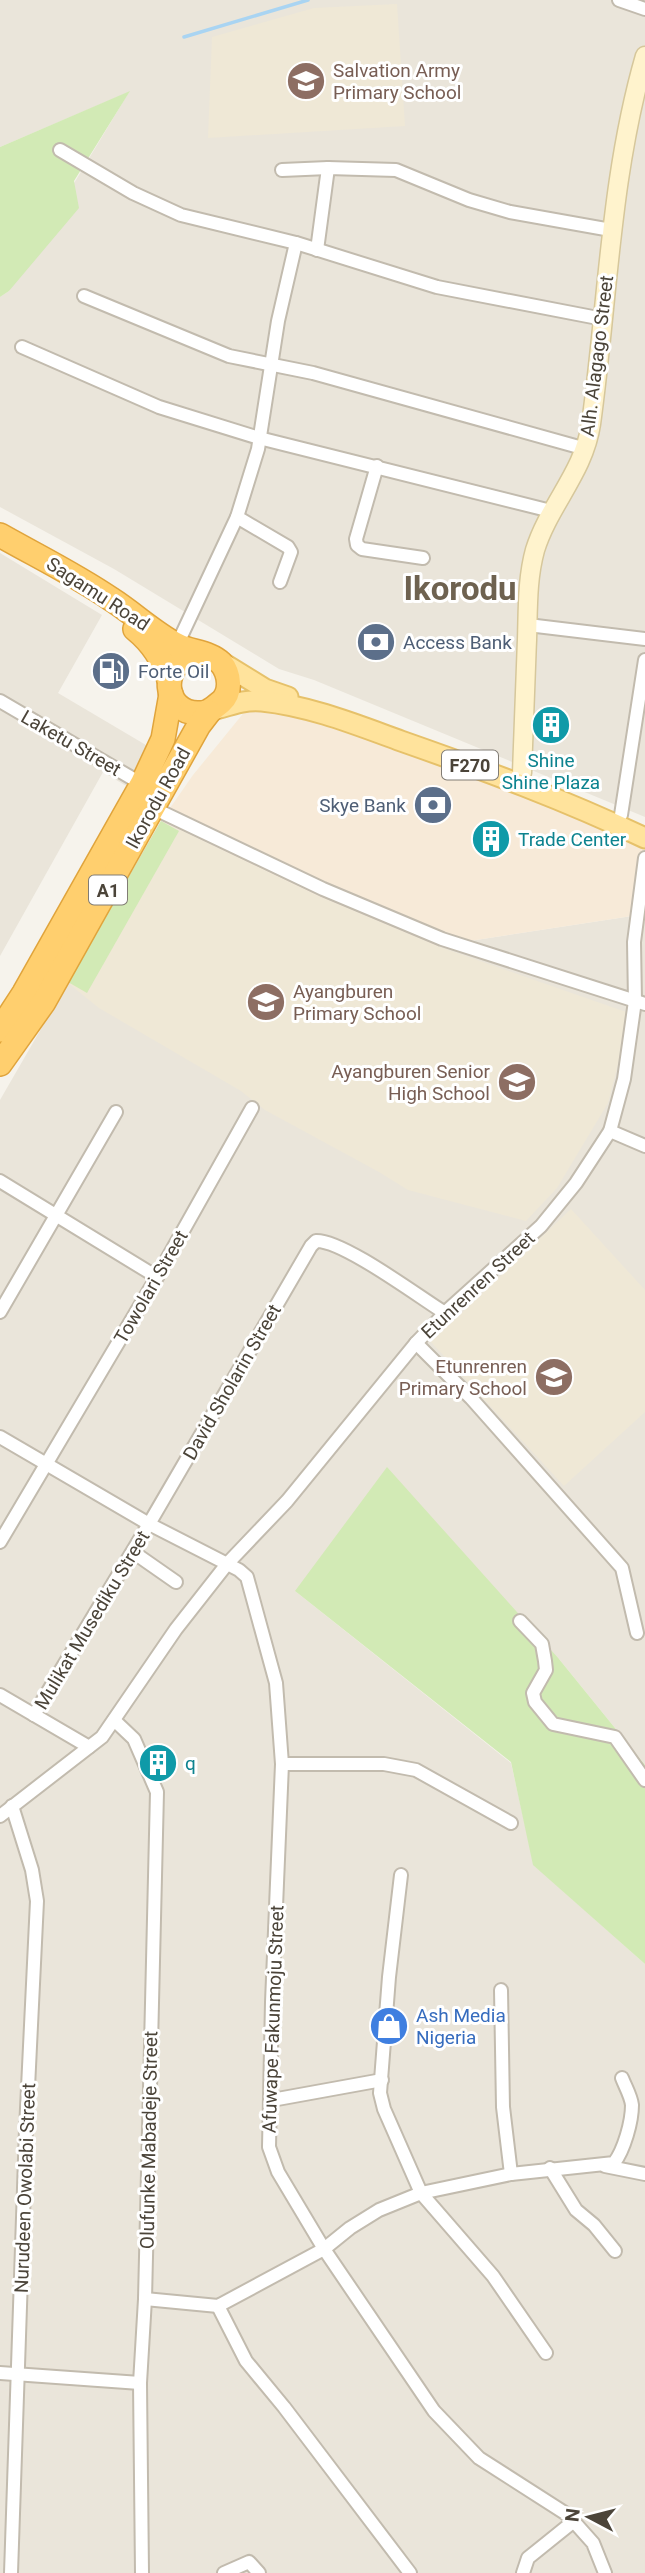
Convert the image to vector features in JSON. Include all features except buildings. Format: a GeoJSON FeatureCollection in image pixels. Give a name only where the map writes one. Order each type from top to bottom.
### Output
{"type":"FeatureCollection","features":[{"type":"Feature","properties":{"kind":"highway","name":"Sagamu Road"},"geometry":{"type":"LineString","coordinates":[[0,535],[82,580],[197,653]]}},
{"type":"Feature","properties":{"kind":"highway","name":"Sagamu Road"},"geometry":{"type":"LineString","coordinates":[[0,548],[94,601],[145,637],[166,667],[170,687]]}},
{"type":"Feature","properties":{"kind":"highway"},"geometry":{"type":"LineString","coordinates":[[197,653],[225,668],[228,689],[225,698],[209,712],[199,714],[184,710],[170,687],[178,662],[197,653]]}},
{"type":"Feature","properties":{"kind":"highway","name":"Ikorodu Road"},"geometry":{"type":"LineString","coordinates":[[0,1030],[24,993],[142,784],[163,739],[170,687]]}},
{"type":"Feature","properties":{"kind":"highway","name":"Ikorodu Road"},"geometry":{"type":"LineString","coordinates":[[0,1065],[44,1002],[199,725],[209,712]]}},
{"type":"Feature","properties":{"kind":"main road","name":"Alh. Alagago Street"},"geometry":{"type":"LineString","coordinates":[[522,773],[531,567],[551,511],[575,475],[586,449],[604,319],[611,230],[639,99],[645,56]]}},
{"type":"Feature","properties":{"kind":"main road","name":"F270"},"geometry":{"type":"LineString","coordinates":[[197,653],[290,702],[519,783],[645,838]]}},
{"type":"Feature","properties":{"kind":"main road","name":"F270"},"geometry":{"type":"LineString","coordinates":[[209,712],[240,702],[290,702],[362,718],[522,773],[645,826]]}},
{"type":"Feature","properties":{"kind":"street"},"geometry":{"type":"LineString","coordinates":[[619,0],[645,9]]}},
{"type":"Feature","properties":{"kind":"street"},"geometry":{"type":"LineString","coordinates":[[60,150],[133,193],[181,215],[296,243],[437,287],[604,319]]}},
{"type":"Feature","properties":{"kind":"street"},"geometry":{"type":"LineString","coordinates":[[317,250],[328,168]]}},
{"type":"Feature","properties":{"kind":"street"},"geometry":{"type":"LineString","coordinates":[[282,170],[396,170],[469,200],[510,212],[611,230]]}},
{"type":"Feature","properties":{"kind":"street"},"geometry":{"type":"LineString","coordinates":[[197,653],[260,438],[271,366],[296,243]]}},
{"type":"Feature","properties":{"kind":"street"},"geometry":{"type":"LineString","coordinates":[[84,296],[229,356],[363,386],[586,449]]}},
{"type":"Feature","properties":{"kind":"street"},"geometry":{"type":"LineString","coordinates":[[23,347],[159,407],[260,438],[551,511]]}},
{"type":"Feature","properties":{"kind":"street"},"geometry":{"type":"LineString","coordinates":[[377,466],[356,539],[357,545],[362,549],[423,558]]}},
{"type":"Feature","properties":{"kind":"street"},"geometry":{"type":"LineString","coordinates":[[237,517],[288,547],[291,552],[281,582]]}},
{"type":"Feature","properties":{"kind":"street"},"geometry":{"type":"LineString","coordinates":[[527,625],[645,639]]}},
{"type":"Feature","properties":{"kind":"street"},"geometry":{"type":"LineString","coordinates":[[621,815],[645,660]]}},
{"type":"Feature","properties":{"kind":"street","name":"Laketu Street"},"geometry":{"type":"LineString","coordinates":[[0,701],[142,784]]}},
{"type":"Feature","properties":{"kind":"street"},"geometry":{"type":"LineString","coordinates":[[153,807],[323,889],[442,939],[640,1003]]}},
{"type":"Feature","properties":{"kind":"street","name":"Etunrenren Street"},"geometry":{"type":"LineString","coordinates":[[0,1816],[102,1737],[176,1629],[227,1564],[287,1501],[416,1343],[541,1226],[576,1183],[610,1131],[624,1079],[640,1003],[634,942],[645,858]]}},
{"type":"Feature","properties":{"kind":"street","name":"Towolari Street"},"geometry":{"type":"LineString","coordinates":[[0,1542],[158,1277],[252,1108]]}},
{"type":"Feature","properties":{"kind":"street"},"geometry":{"type":"LineString","coordinates":[[0,1312],[116,1112]]}},
{"type":"Feature","properties":{"kind":"street"},"geometry":{"type":"LineString","coordinates":[[610,1131],[645,1146]]}},
{"type":"Feature","properties":{"kind":"street"},"geometry":{"type":"LineString","coordinates":[[0,1181],[158,1277]]}},
{"type":"Feature","properties":{"kind":"street","name":"David Sholarin Street"},"geometry":{"type":"LineString","coordinates":[[149,1524],[316,1241],[326,1240],[345,1248],[445,1314]]}},
{"type":"Feature","properties":{"kind":"street"},"geometry":{"type":"LineString","coordinates":[[416,1343],[471,1398],[622,1568],[637,1633]]}},
{"type":"Feature","properties":{"kind":"street","name":"Afuwape Fakunmoju Street"},"geometry":{"type":"LineString","coordinates":[[0,1437],[149,1524],[247,1577],[276,1683],[282,1764],[269,2147],[278,2172],[324,2249],[435,2411],[479,2458],[537,2494],[573,2521],[593,2543],[605,2573]]}},
{"type":"Feature","properties":{"kind":"street","name":"Mulikat Musediku Street"},"geometry":{"type":"LineString","coordinates":[[34,1716],[149,1524]]}},
{"type":"Feature","properties":{"kind":"street"},"geometry":{"type":"LineString","coordinates":[[133,1552],[176,1582]]}},
{"type":"Feature","properties":{"kind":"street"},"geometry":{"type":"LineString","coordinates":[[520,1621],[542,1644],[546,1670],[533,1693],[535,1702],[549,1721],[562,1727],[615,1737],[645,1780]]}},
{"type":"Feature","properties":{"kind":"street"},"geometry":{"type":"LineString","coordinates":[[0,1695],[89,1747]]}},
{"type":"Feature","properties":{"kind":"street","name":"Olufunke Mabadeje Street"},"geometry":{"type":"LineString","coordinates":[[114,1720],[134,1739],[157,1792],[145,2300],[140,2383],[142,2573]]}},
{"type":"Feature","properties":{"kind":"street"},"geometry":{"type":"LineString","coordinates":[[282,1764],[384,1764],[416,1770],[511,1823]]}},
{"type":"Feature","properties":{"kind":"street","name":"Nurudeen Owolabi Street"},"geometry":{"type":"LineString","coordinates":[[11,2573],[26,2129],[37,1900],[33,1870],[12,1806]]}},
{"type":"Feature","properties":{"kind":"street"},"geometry":{"type":"LineString","coordinates":[[401,1875],[389,1977],[380,2093],[384,2109],[421,2193],[493,2276],[546,2353]]}},
{"type":"Feature","properties":{"kind":"street"},"geometry":{"type":"LineString","coordinates":[[501,1990],[503,2107],[511,2174]]}},
{"type":"Feature","properties":{"kind":"street"},"geometry":{"type":"LineString","coordinates":[[145,2300],[218,2306],[324,2249],[379,2210],[421,2193],[511,2174],[614,2163],[628,2126],[632,2103],[622,2078]]}},
{"type":"Feature","properties":{"kind":"street"},"geometry":{"type":"LineString","coordinates":[[272,2100],[382,2080]]}},
{"type":"Feature","properties":{"kind":"street"},"geometry":{"type":"LineString","coordinates":[[604,2165],[645,2174]]}},
{"type":"Feature","properties":{"kind":"street"},"geometry":{"type":"LineString","coordinates":[[550,2168],[576,2210],[594,2225],[615,2251]]}},
{"type":"Feature","properties":{"kind":"street"},"geometry":{"type":"LineString","coordinates":[[218,2306],[246,2361],[410,2573]]}},
{"type":"Feature","properties":{"kind":"street"},"geometry":{"type":"LineString","coordinates":[[0,2373],[140,2383]]}},
{"type":"Feature","properties":{"kind":"street"},"geometry":{"type":"LineString","coordinates":[[523,2573],[528,2558],[573,2521]]}},
{"type":"Feature","properties":{"kind":"street"},"geometry":{"type":"LineString","coordinates":[[224,2573],[250,2562],[259,2573]]}},
{"type":"Feature","properties":{"kind":"shaded area"},"geometry":{"type":"Polygon","coordinates":[[[0,0],[645,0],[645,817],[314,680],[279,669],[114,569],[0,507],[0,297],[9,291],[129,92],[0,147],[0,0]]]}},
{"type":"Feature","properties":{"kind":"shaded area","name":"Salvation Army Primary School"},"geometry":{"type":"Polygon","coordinates":[[[397,4],[405,126],[208,138],[212,37],[314,8],[397,4]]]}},
{"type":"Feature","properties":{"kind":"shaded area"},"geometry":{"type":"Polygon","coordinates":[[[0,553],[102,615],[58,693],[151,748],[133,790],[103,772],[0,956],[0,553]]]}},
{"type":"Feature","properties":{"kind":"shaded area"},"geometry":{"type":"Polygon","coordinates":[[[246,710],[286,710],[341,725],[645,839],[645,922],[632,916],[437,946],[320,897],[161,821],[193,775],[246,710]]]}},
{"type":"Feature","properties":{"kind":"shaded area"},"geometry":{"type":"Polygon","coordinates":[[[161,821],[320,897],[437,946],[632,916],[645,922],[645,1765],[559,1659],[295,1591],[511,1763],[534,1865],[645,1964],[645,2573],[0,2573],[0,1100],[161,821]]]}},
{"type":"Feature","properties":{"kind":"shaded area","name":"Ayangburen Primary School"},"geometry":{"type":"Polygon","coordinates":[[[161,821],[320,897],[437,946],[626,1012],[619,1060],[608,1103],[557,1188],[526,1221],[408,1190],[265,1110],[241,1091],[99,1008],[68,983],[161,821]]]}},
{"type":"Feature","properties":{"kind":"shaded area","name":"Etunrenren Primary School"},"geometry":{"type":"Polygon","coordinates":[[[571,1209],[645,1290],[645,1412],[564,1486],[431,1342],[571,1209]]]}},
{"type":"Feature","properties":{"kind":"green space"},"geometry":{"type":"Polygon","coordinates":[[[130,91],[74,181],[79,208],[9,291],[0,297],[0,147],[130,91]]]}},
{"type":"Feature","properties":{"kind":"green space"},"geometry":{"type":"Polygon","coordinates":[[[161,821],[179,831],[87,993],[68,982],[161,821]]]}},
{"type":"Feature","properties":{"kind":"green space"},"geometry":{"type":"Polygon","coordinates":[[[387,1467],[559,1659],[645,1765],[645,1964],[533,1865],[511,1762],[295,1591],[387,1467]]]}},
{"type":"Feature","properties":{"kind":"waterway"},"geometry":{"type":"LineString","coordinates":[[184,37],[308,0]]}},
{"type":"Feature","properties":{"kind":"place","name":"Salvation Army Primary School"},"geometry":{"type":"Point","coordinates":[306,81]}},
{"type":"Feature","properties":{"kind":"place","name":"Access Bank"},"geometry":{"type":"Point","coordinates":[376,642]}},
{"type":"Feature","properties":{"kind":"place","name":"Forte Oil"},"geometry":{"type":"Point","coordinates":[111,671]}},
{"type":"Feature","properties":{"kind":"place","name":"Shine Shine Plaza"},"geometry":{"type":"Point","coordinates":[551,725]}},
{"type":"Feature","properties":{"kind":"place","name":"Skye Bank"},"geometry":{"type":"Point","coordinates":[433,805]}},
{"type":"Feature","properties":{"kind":"place","name":"Trade Center"},"geometry":{"type":"Point","coordinates":[491,839]}},
{"type":"Feature","properties":{"kind":"place","name":"Ayangburen Primary School"},"geometry":{"type":"Point","coordinates":[266,1002]}},
{"type":"Feature","properties":{"kind":"place","name":"Ayangburen Senior High School"},"geometry":{"type":"Point","coordinates":[517,1082]}},
{"type":"Feature","properties":{"kind":"place","name":"Etunrenren Primary School"},"geometry":{"type":"Point","coordinates":[554,1377]}},
{"type":"Feature","properties":{"kind":"place","name":"q"},"geometry":{"type":"Point","coordinates":[158,1763]}},
{"type":"Feature","properties":{"kind":"place","name":"Ash Media Nigeria"},"geometry":{"type":"Point","coordinates":[389,2026]}},
{"type":"Feature","properties":{"kind":"district","name":"Ikorodu"},"geometry":{"type":"Point","coordinates":[460,588]}}]}
